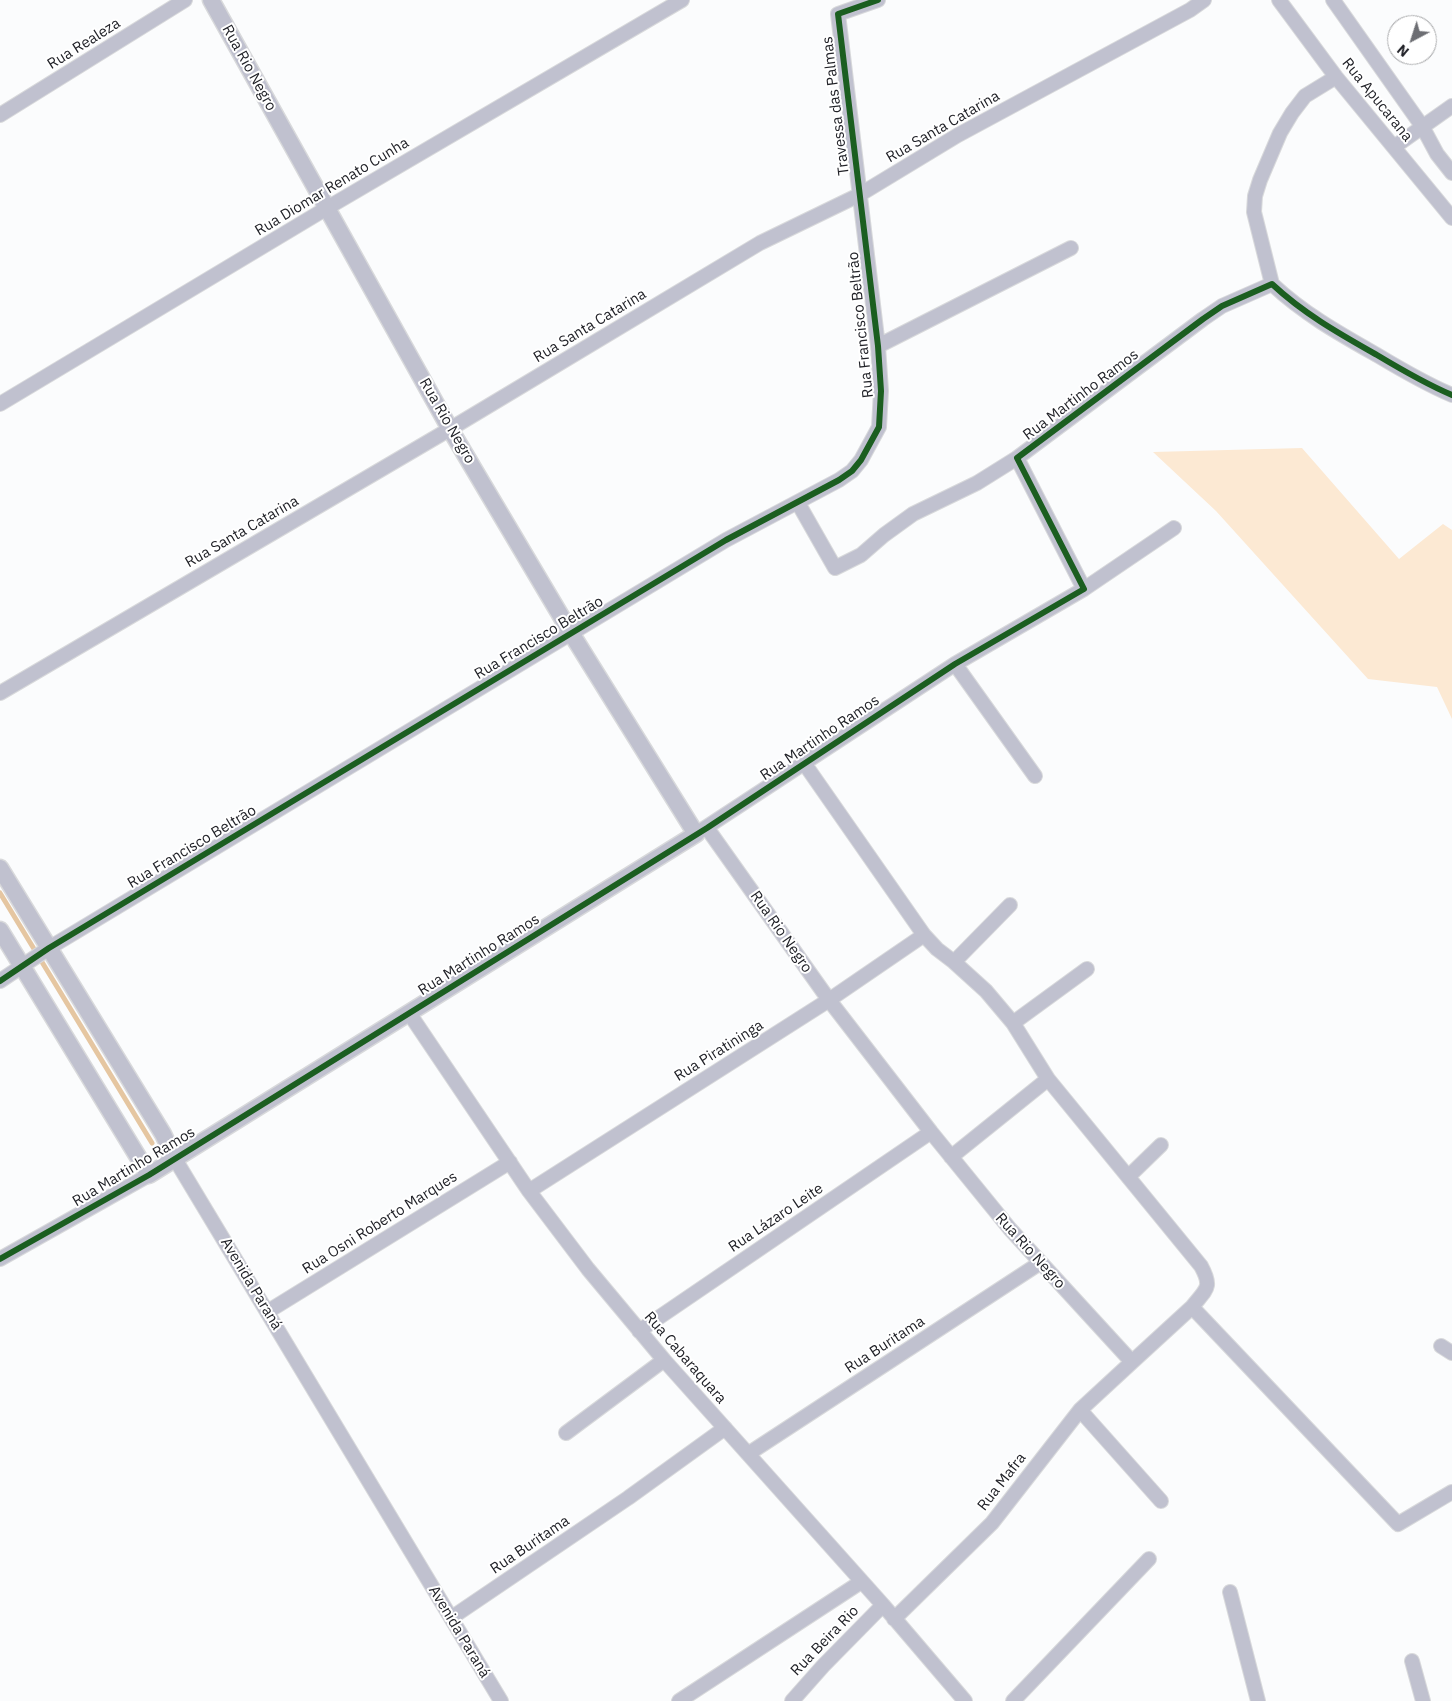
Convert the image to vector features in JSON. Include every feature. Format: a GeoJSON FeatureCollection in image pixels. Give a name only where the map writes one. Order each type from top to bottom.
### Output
{"type":"FeatureCollection","features":[{"type":"Feature","properties":{"kind":"street","name":"Rua Realeza"},"geometry":{"type":"LineString","coordinates":[[0,115],[186,0]]}},
{"type":"Feature","properties":{"kind":"street","name":"Rua Rio Negro"},"geometry":{"type":"LineString","coordinates":[[211,0],[450,429],[571,633],[702,831],[829,1000],[951,1157],[1040,1263],[1132,1362]]}},
{"type":"Feature","properties":{"kind":"street","name":"Rua Diomar Renato Cunha"},"geometry":{"type":"LineString","coordinates":[[0,404],[327,208],[682,0]]}},
{"type":"Feature","properties":{"kind":"street","name":"Travessa das Palmas"},"geometry":{"type":"LineString","coordinates":[[859,196],[838,14],[878,0]]}},
{"type":"Feature","properties":{"kind":"street","name":"Rua Santa Catarina"},"geometry":{"type":"LineString","coordinates":[[0,693],[450,429],[752,247],[859,196],[958,135],[1190,10],[1204,0]]}},
{"type":"Feature","properties":{"kind":"street","name":"Rua Apucarana"},"geometry":{"type":"LineString","coordinates":[[1279,0],[1336,77],[1452,218]]}},
{"type":"Feature","properties":{"kind":"street"},"geometry":{"type":"LineString","coordinates":[[1332,0],[1422,126],[1437,154],[1452,173]]}},
{"type":"Feature","properties":{"kind":"street"},"geometry":{"type":"LineString","coordinates":[[1336,77],[1305,96],[1292,113],[1280,133],[1255,196],[1254,212],[1272,284],[1290,301],[1330,329],[1432,387],[1452,395]]}},
{"type":"Feature","properties":{"kind":"street"},"geometry":{"type":"LineString","coordinates":[[1394,147],[1452,106]]}},
{"type":"Feature","properties":{"kind":"street","name":"Rua Francisco Beltrão"},"geometry":{"type":"LineString","coordinates":[[0,981],[45,951],[726,540],[798,503],[852,471],[871,444],[879,427],[881,412],[878,346],[859,196]]}},
{"type":"Feature","properties":{"kind":"street"},"geometry":{"type":"LineString","coordinates":[[878,346],[1071,248]]}},
{"type":"Feature","properties":{"kind":"street","name":"Rua Martinho Ramos"},"geometry":{"type":"LineString","coordinates":[[0,1259],[175,1159],[702,831],[955,664],[1084,589],[1017,458],[1203,318],[1222,306],[1272,284]]}},
{"type":"Feature","properties":{"kind":"street"},"geometry":{"type":"LineString","coordinates":[[1432,387],[1452,382]]}},
{"type":"Feature","properties":{"kind":"street"},"geometry":{"type":"LineString","coordinates":[[798,503],[834,568],[861,556],[884,535],[913,514],[976,482],[1017,458]]}},
{"type":"Feature","properties":{"kind":"street"},"geometry":{"type":"LineString","coordinates":[[1084,589],[1174,528]]}},
{"type":"Feature","properties":{"kind":"street"},"geometry":{"type":"LineString","coordinates":[[955,664],[1035,776]]}},
{"type":"Feature","properties":{"kind":"street"},"geometry":{"type":"LineString","coordinates":[[804,763],[924,935],[937,950],[954,962],[986,991],[1013,1023],[1048,1079],[1201,1266],[1208,1278],[1207,1288],[1192,1307],[1132,1362]]}},
{"type":"Feature","properties":{"kind":"street","name":"Avenida Paraná"},"geometry":{"type":"LineString","coordinates":[[0,868],[45,951],[163,1134],[175,1159],[501,1701]]}},
{"type":"Feature","properties":{"kind":"street"},"geometry":{"type":"LineString","coordinates":[[954,962],[1010,905]]}},
{"type":"Feature","properties":{"kind":"street"},"geometry":{"type":"LineString","coordinates":[[0,930],[24,966],[149,1175]]}},
{"type":"Feature","properties":{"kind":"street","name":"Rua Piratininga"},"geometry":{"type":"LineString","coordinates":[[529,1191],[829,1000],[924,935]]}},
{"type":"Feature","properties":{"kind":"street"},"geometry":{"type":"LineString","coordinates":[[1013,1023],[1087,969]]}},
{"type":"Feature","properties":{"kind":"street","name":"Rua Cabaraquara"},"geometry":{"type":"LineString","coordinates":[[409,1013],[529,1191],[588,1269],[664,1360],[894,1618],[965,1701]]}},
{"type":"Feature","properties":{"kind":"street"},"geometry":{"type":"LineString","coordinates":[[951,1157],[1048,1079]]}},
{"type":"Feature","properties":{"kind":"street","name":"Rua Lázaro Leite"},"geometry":{"type":"LineString","coordinates":[[639,1331],[931,1132]]}},
{"type":"Feature","properties":{"kind":"street"},"geometry":{"type":"LineString","coordinates":[[1128,1177],[1162,1145]]}},
{"type":"Feature","properties":{"kind":"street","name":"Rua Osni Roberto Marques"},"geometry":{"type":"LineString","coordinates":[[267,1312],[510,1162]]}},
{"type":"Feature","properties":{"kind":"street","name":"Rua Buritama"},"geometry":{"type":"LineString","coordinates":[[748,1454],[1040,1263]]}},
{"type":"Feature","properties":{"kind":"street"},"geometry":{"type":"LineString","coordinates":[[1192,1307],[1398,1524],[1452,1492]]}},
{"type":"Feature","properties":{"kind":"street"},"geometry":{"type":"LineString","coordinates":[[566,1433],[664,1360]]}},
{"type":"Feature","properties":{"kind":"street","name":"Rua Mafra"},"geometry":{"type":"LineString","coordinates":[[894,1618],[992,1522],[1080,1410],[1132,1362]]}},
{"type":"Feature","properties":{"kind":"street"},"geometry":{"type":"LineString","coordinates":[[1080,1410],[1161,1500]]}},
{"type":"Feature","properties":{"kind":"street","name":"Rua Buritama"},"geometry":{"type":"LineString","coordinates":[[451,1618],[634,1494],[725,1428]]}},
{"type":"Feature","properties":{"kind":"street"},"geometry":{"type":"LineString","coordinates":[[1013,1701],[1149,1559]]}},
{"type":"Feature","properties":{"kind":"street"},"geometry":{"type":"LineString","coordinates":[[679,1701],[861,1582]]}},
{"type":"Feature","properties":{"kind":"street"},"geometry":{"type":"LineString","coordinates":[[1230,1592],[1258,1701]]}},
{"type":"Feature","properties":{"kind":"street","name":"Rua Beira Rio"},"geometry":{"type":"LineString","coordinates":[[792,1701],[882,1605]]}},
{"type":"Feature","properties":{"kind":"street"},"geometry":{"type":"LineString","coordinates":[[1412,1661],[1423,1701]]}},
{"type":"Feature","properties":{"kind":"shaded area"},"geometry":{"type":"Polygon","coordinates":[[[1302,448],[1399,559],[1443,524],[1452,530],[1452,719],[1437,687],[1368,679],[1216,511],[1153,452],[1302,448]]]}},
{"type":"Feature","properties":{"kind":"waterway"},"geometry":{"type":"LineString","coordinates":[[0,893],[152,1143]]}},
{"type":"Feature","properties":{"kind":"cycle path"},"geometry":{"type":"LineString","coordinates":[[0,981],[49,948],[726,540],[839,480],[852,471],[861,460],[879,427],[881,391],[878,346],[838,14],[878,0]]}},
{"type":"Feature","properties":{"kind":"cycle path"},"geometry":{"type":"LineString","coordinates":[[0,1259],[149,1175],[707,828],[955,664],[1084,589],[1017,458],[1222,306],[1272,284],[1297,305],[1336,331],[1414,376],[1452,395]]}}]}
